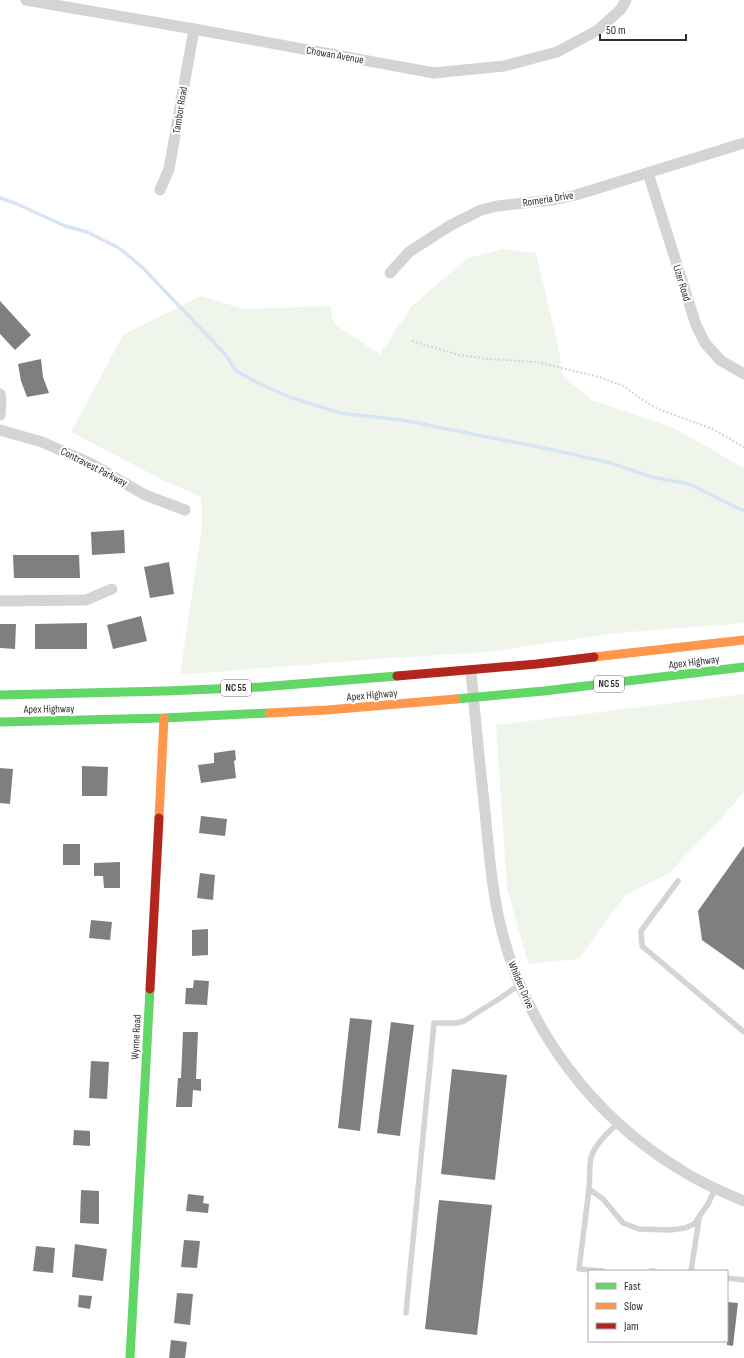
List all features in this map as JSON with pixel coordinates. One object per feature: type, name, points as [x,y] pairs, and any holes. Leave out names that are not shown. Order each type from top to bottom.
[{"type":"main road","name":"Apex Highway","points":[[0,695],[261,687],[471,671],[744,640]]},
{"type":"main road","name":"Apex Highway","points":[[0,722],[164,718],[327,710],[618,683],[744,668]]},
{"type":"main road","name":"Wynne Road","points":[[130,1358],[164,718]]},
{"type":"street","name":"Chowan Avenue","points":[[26,0],[434,73],[504,66],[557,52],[598,30],[621,9],[626,0]]},
{"type":"street","name":"Tambor Road","points":[[160,190],[169,169],[194,29]]},
{"type":"street","name":"Romeria Drive","points":[[390,273],[409,252],[451,225],[481,210],[497,206],[553,200],[583,193],[744,143]]},
{"type":"street","name":"Lizer Road","points":[[648,173],[696,325],[705,343],[720,360],[744,374]]},
{"type":"street","points":[[0,394],[0,415]]},
{"type":"street","name":"Contravest Parkway","points":[[0,430],[49,445],[90,463],[145,495],[185,510]]},
{"type":"street","points":[[0,601],[86,600],[112,589]]},
{"type":"street","name":"Whilden Drive","points":[[471,671],[492,878],[502,932],[520,984],[534,1014],[565,1064],[586,1091],[618,1123],[634,1137],[680,1170],[715,1189],[744,1202]]},
{"type":"lane","points":[[678,881],[641,931],[642,946],[744,1032]]},
{"type":"lane","points":[[406,1314],[434,1023],[464,1022],[520,984]]},
{"type":"lane","points":[[591,1270],[579,1269],[589,1189],[591,1158],[594,1150],[602,1139],[618,1123]]},
{"type":"lane","points":[[589,1189],[603,1199],[623,1223],[639,1229],[670,1230],[685,1228],[694,1224],[699,1219],[715,1189]]},
{"type":"lane","points":[[691,1270],[699,1219]]},
{"type":"lane","points":[[728,1278],[744,1280]]},
{"type":"path","points":[[412,341],[459,355],[488,359],[537,362],[599,378],[624,386],[641,399],[658,409],[713,429],[744,447]]},
{"type":"shaded area","points":[[503,249],[536,253],[558,346],[563,376],[592,400],[674,428],[744,468],[744,623],[618,633],[488,652],[389,658],[180,675],[202,527],[201,497],[161,479],[71,432],[123,335],[201,296],[244,309],[331,306],[332,317],[337,326],[380,354],[412,306],[468,258]]},
{"type":"shaded area","points":[[744,694],[744,792],[720,820],[669,873],[625,895],[579,959],[528,964],[507,888],[496,725]]},
{"type":"building","points":[[0,301],[31,335],[15,350],[0,334]]},
{"type":"building","points":[[41,359],[43,377],[49,393],[27,397],[21,381],[18,364]]},
{"type":"building","points":[[124,530],[125,553],[92,555],[91,532]]},
{"type":"building","points":[[13,555],[79,555],[80,578],[14,578]]},
{"type":"building","points":[[169,562],[174,594],[150,598],[144,567]]},
{"type":"building","points":[[141,616],[147,641],[113,649],[107,625]]},
{"type":"building","points":[[87,623],[87,649],[35,649],[35,624]]},
{"type":"building","points":[[0,624],[16,624],[15,649],[0,648]]},
{"type":"building","points":[[235,750],[236,760],[234,761],[236,778],[201,783],[198,765],[214,763],[214,753]]},
{"type":"building","points":[[82,766],[108,767],[107,796],[82,796]]},
{"type":"building","points":[[0,768],[13,769],[10,804],[0,803]]},
{"type":"building","points":[[201,816],[227,819],[225,836],[199,833]]},
{"type":"building","points":[[63,844],[80,844],[80,865],[63,865]]},
{"type":"building","points":[[744,846],[744,970],[702,940],[698,911]]},
{"type":"building","points":[[120,862],[120,888],[104,888],[103,876],[94,876],[94,863]]},
{"type":"building","points":[[200,873],[215,875],[213,900],[197,898]]},
{"type":"building","points":[[91,920],[112,922],[110,940],[89,938]]},
{"type":"building","points":[[208,929],[208,955],[192,956],[192,930]]},
{"type":"building","points":[[194,980],[209,981],[207,1005],[185,1004],[186,988],[193,988]]},
{"type":"building","points":[[350,1018],[372,1020],[360,1131],[338,1128]]},
{"type":"building","points":[[391,1022],[414,1025],[400,1136],[377,1133]]},
{"type":"building","points":[[183,1032],[198,1032],[196,1079],[201,1079],[201,1091],[193,1090],[192,1107],[176,1107],[178,1078],[181,1078]]},
{"type":"building","points":[[91,1061],[109,1062],[107,1099],[89,1098]]},
{"type":"building","points":[[452,1069],[507,1075],[495,1180],[441,1174]]},
{"type":"building","points":[[74,1130],[90,1131],[90,1146],[73,1145]]},
{"type":"building","points":[[81,1190],[99,1191],[99,1224],[80,1223]]},
{"type":"building","points":[[188,1194],[204,1196],[203,1203],[209,1204],[208,1213],[186,1211]]},
{"type":"building","points":[[439,1200],[492,1205],[477,1335],[425,1329]]},
{"type":"building","points":[[184,1240],[200,1241],[197,1268],[181,1267]]},
{"type":"building","points":[[75,1244],[107,1249],[103,1281],[72,1277]]},
{"type":"building","points":[[36,1246],[55,1248],[53,1273],[33,1271]]},
{"type":"building","points":[[177,1293],[193,1294],[190,1325],[174,1323]]},
{"type":"building","points":[[79,1295],[92,1296],[90,1309],[78,1307]]},
{"type":"building","points":[[728,1302],[738,1303],[733,1346],[727,1345]]},
{"type":"building","points":[[171,1340],[187,1342],[185,1358],[169,1358]]},
{"type":"waterway","points":[[0,198],[17,204],[65,226],[87,232],[119,248],[142,267],[226,355],[235,370],[256,382],[289,397],[340,413],[402,420],[611,463],[652,477],[689,484],[744,511]]},
{"type":"traffic: fast","points":[[456,699],[544,691],[744,667]]},
{"type":"traffic: fast","points":[[0,695],[261,687],[397,676]]},
{"type":"traffic: fast","points":[[0,722],[164,718],[269,713]]},
{"type":"traffic: fast","points":[[130,1358],[150,989]]},
{"type":"traffic: slow","points":[[594,657],[744,640]]},
{"type":"traffic: slow","points":[[269,713],[327,710],[456,699]]},
{"type":"traffic: slow","points":[[159,818],[164,718]]},
{"type":"traffic: jam","points":[[397,676],[537,664],[594,657]]},
{"type":"traffic: jam","points":[[150,989],[159,818]]}]
